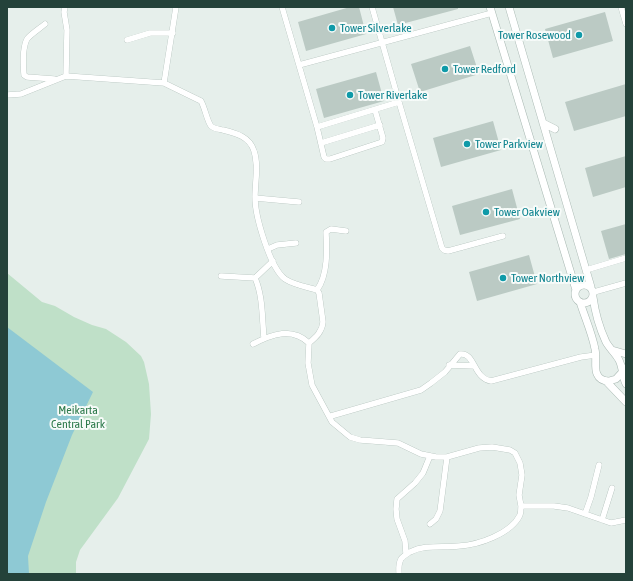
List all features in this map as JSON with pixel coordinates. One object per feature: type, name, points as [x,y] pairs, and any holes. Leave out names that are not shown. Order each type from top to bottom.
[{"type":"street","points":[[66,7],[64,12],[67,30],[66,76]]},
{"type":"street","points":[[164,83],[176,7]]},
{"type":"street","points":[[282,7],[317,127],[324,157],[326,159],[330,159],[382,142],[383,138],[375,110]]},
{"type":"street","points":[[372,7],[442,248],[448,251],[503,236]]},
{"type":"street","points":[[508,7],[593,292],[604,336],[624,370],[626,384]]},
{"type":"street","points":[[621,7],[626,24]]},
{"type":"street","points":[[299,65],[383,43],[491,10],[576,290],[576,299],[580,302],[593,340],[596,355],[597,375],[606,381],[626,402]]},
{"type":"street","points":[[45,24],[28,38],[25,46],[23,63],[24,75],[27,77],[56,79]]},
{"type":"street","points":[[127,40],[150,34],[173,33]]},
{"type":"street","points":[[7,95],[21,94],[66,76],[164,83],[200,101],[204,106],[210,125],[238,134],[250,144],[254,151],[256,160],[255,207],[263,238],[278,270],[286,280],[317,290]]},
{"type":"street","points":[[317,127],[399,102]]},
{"type":"street","points":[[543,123],[555,129]]},
{"type":"street","points":[[321,143],[380,126]]},
{"type":"street","points":[[255,198],[299,202]]},
{"type":"street","points":[[317,290],[321,284],[326,262],[326,232],[331,229],[346,232]]},
{"type":"street","points":[[268,249],[277,245],[296,243]]},
{"type":"street","points":[[586,270],[626,258]]},
{"type":"street","points":[[221,276],[255,278],[273,261]]},
{"type":"street","points":[[255,278],[259,286],[264,338]]},
{"type":"street","points":[[593,292],[626,283]]},
{"type":"street","points":[[576,290],[578,286],[582,284],[587,285],[593,292]]},
{"type":"street","points":[[309,343],[317,337],[322,327],[320,298],[317,290]]},
{"type":"street","points":[[580,302],[588,303],[593,292]]},
{"type":"street","points":[[253,344],[264,338],[292,334],[303,338],[309,343]]},
{"type":"street","points":[[309,343],[308,364],[312,386],[320,397],[329,416],[336,425],[350,437],[355,439],[398,443],[421,454],[436,458],[447,457],[472,448],[492,447],[510,450],[515,453],[520,463],[522,470],[519,495],[522,506],[520,515],[510,527],[487,540],[473,544],[458,546],[425,546],[417,548],[401,557],[399,574]]},
{"type":"street","points":[[611,349],[626,354]]},
{"type":"street","points":[[331,416],[421,390],[445,372],[460,354],[464,353],[468,355],[478,374],[486,380],[491,381],[581,357],[596,355]]},
{"type":"street","points":[[449,366],[474,366]]},
{"type":"street","points":[[606,381],[613,380],[624,370]]},
{"type":"street","points":[[406,554],[404,541],[397,519],[397,499],[415,483],[423,473],[430,456]]},
{"type":"street","points":[[430,524],[436,520],[440,511],[447,457]]},
{"type":"street","points":[[585,514],[591,498],[599,465]]},
{"type":"street","points":[[602,520],[612,488]]},
{"type":"street","points":[[522,506],[554,506],[568,508],[610,523],[626,520]]},
{"type":"green space","name":"Meikarta Central Park","points":[[7,273],[42,302],[55,306],[92,325],[106,329],[126,342],[141,356],[144,362],[149,384],[151,414],[149,439],[118,498],[80,550],[76,562],[76,574],[7,574]]},
{"type":"water","points":[[7,327],[93,392],[72,435],[46,502],[28,556],[29,574],[7,574]]},
{"type":"building","name":"Tower Silverlake","points":[[350,7],[359,7],[366,34],[306,51],[298,22]]},
{"type":"building","points":[[393,7],[458,7],[458,9],[398,25]]},
{"type":"building","name":"Tower Rosewood","points":[[605,12],[613,41],[553,58],[545,29]]},
{"type":"building","name":"Tower Redford","points":[[470,46],[479,74],[420,92],[411,64]]},
{"type":"building","name":"Tower Riverlake","points":[[376,72],[384,101],[324,118],[316,89]]},
{"type":"building","points":[[626,84],[626,116],[574,131],[565,102]]},
{"type":"building","name":"Tower Parkview","points":[[493,121],[501,150],[441,167],[433,138]]},
{"type":"building","points":[[626,156],[626,187],[593,197],[585,168]]},
{"type":"building","name":"Tower Oakview","points":[[512,189],[520,219],[460,235],[452,206]]},
{"type":"building","points":[[626,224],[626,254],[609,259],[601,231]]},
{"type":"building","name":"Tower Northview","points":[[529,255],[537,284],[477,301],[469,272]]},
{"type":"place","name":"Tower Silverlake","points":[[332,28]]},
{"type":"place","name":"Tower Rosewood","points":[[579,35]]},
{"type":"place","name":"Tower Redford","points":[[445,69]]},
{"type":"place","name":"Tower Riverlake","points":[[350,95]]},
{"type":"place","name":"Tower Parkview","points":[[467,144]]},
{"type":"place","name":"Tower Oakview","points":[[486,212]]},
{"type":"place","name":"Tower Northview","points":[[503,278]]}]
